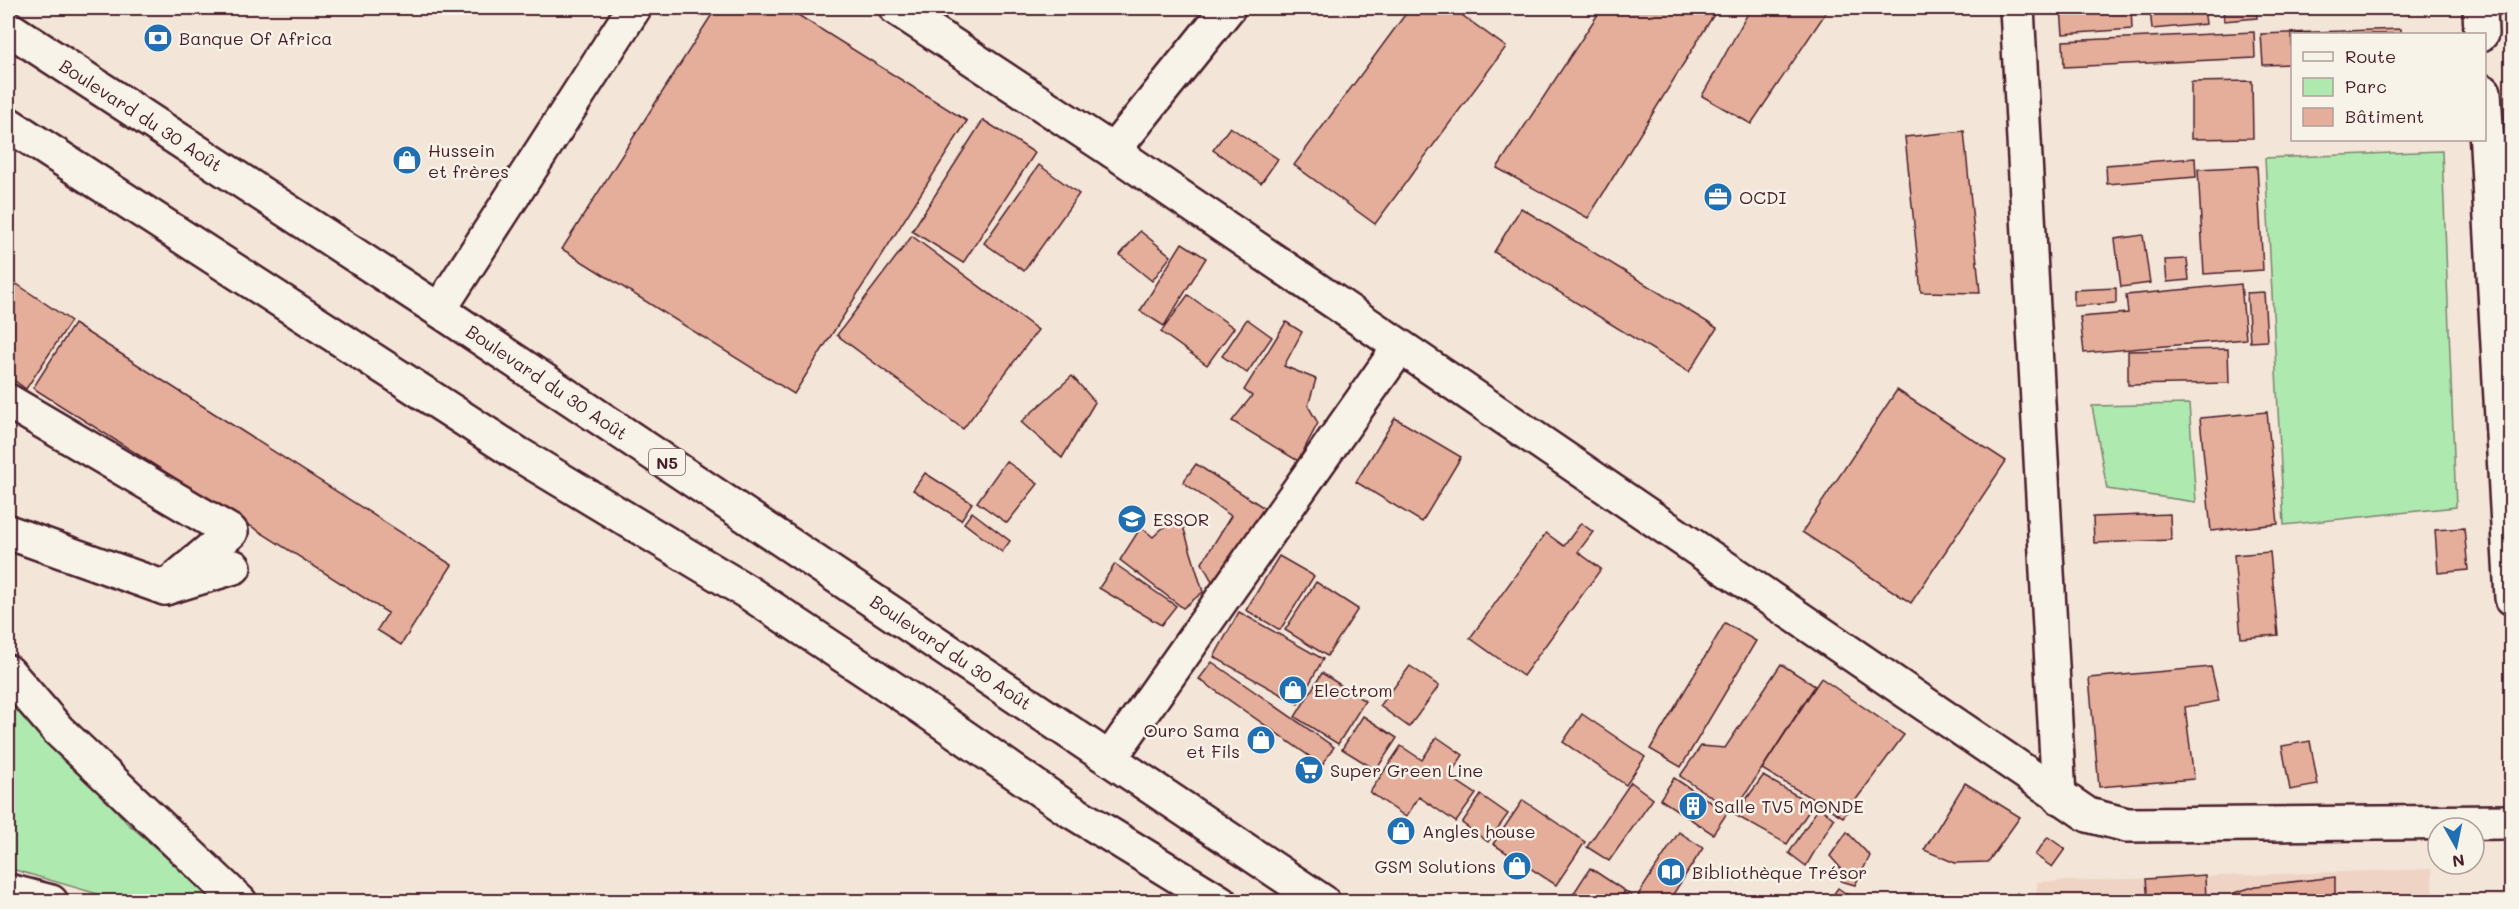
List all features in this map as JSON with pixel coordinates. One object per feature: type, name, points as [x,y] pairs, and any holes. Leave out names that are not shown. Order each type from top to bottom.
[{"type":"main road","points":[[439,310],[634,8]]},
{"type":"main road","points":[[896,8],[1113,152],[2088,815],[2127,825],[2511,822]]},
{"type":"main road","points":[[1113,152],[1228,8]]},
{"type":"main road","points":[[2017,8],[2059,797]]},
{"type":"main road","points":[[2480,8],[2481,33]]},
{"type":"main road","name":"Boulevard du 30 Août","points":[[8,28],[439,310],[1323,902]]},
{"type":"main road","points":[[8,124],[518,454],[749,593],[921,707],[1068,809],[1220,902]]},
{"type":"main road","points":[[2486,129],[2511,598]]},
{"type":"main road","points":[[1110,758],[1399,348]]},
{"type":"main road","points":[[8,401],[231,532],[165,588]]},
{"type":"main road","points":[[8,532],[165,588],[234,567]]},
{"type":"main road","points":[[8,672],[58,730],[240,902]]},
{"type":"main road","points":[[8,891],[51,902]]},
{"type":"shaded area","points":[[2426,869],[2426,876],[2432,876],[2433,902],[2036,902],[2037,882]]},
{"type":"green space","points":[[2442,151],[2456,507],[2284,525],[2265,158]]},
{"type":"green space","points":[[2189,404],[2196,502],[2107,489],[2092,406]]},
{"type":"green space","points":[[8,686],[126,822],[216,901],[122,901],[8,868]]},
{"type":"building","points":[[716,8],[787,8],[967,121],[794,394],[562,249]]},
{"type":"building","points":[[1410,8],[1452,8],[1506,47],[1375,224],[1294,165]]},
{"type":"building","points":[[1602,8],[1718,8],[1588,218],[1497,168]]},
{"type":"building","points":[[1751,8],[1829,8],[1751,124],[1702,96]]},
{"type":"building","points":[[2131,8],[2132,29],[2063,34],[2061,9]]},
{"type":"building","points":[[2150,8],[2204,8],[2206,24],[2152,29]]},
{"type":"building","points":[[2223,8],[2256,8],[2257,18],[2224,21]]},
{"type":"building","points":[[2401,29],[2401,33],[2291,33],[2291,64],[2263,65],[2261,34]]},
{"type":"building","points":[[2254,32],[2255,58],[2064,67],[2063,41]]},
{"type":"building","points":[[2252,81],[2253,138],[2191,139],[2191,82]]},
{"type":"building","points":[[983,120],[1035,153],[963,263],[912,231]]},
{"type":"building","points":[[1230,127],[1278,159],[1261,183],[1213,150]]},
{"type":"building","points":[[1964,131],[1980,293],[1921,292],[1905,137]]},
{"type":"building","points":[[2195,158],[2196,177],[2107,184],[2106,165]]},
{"type":"building","points":[[1039,165],[1079,194],[1024,271],[984,243]]},
{"type":"building","points":[[2257,166],[2263,270],[2204,274],[2198,169]]},
{"type":"building","points":[[1521,208],[1717,328],[1689,372],[1494,252]]},
{"type":"building","points":[[1140,231],[1171,256],[1152,281],[1120,255]]},
{"type":"building","points":[[2143,235],[2150,283],[2121,287],[2115,239]]},
{"type":"building","points":[[912,236],[1038,330],[963,429],[837,335]]},
{"type":"building","points":[[1182,243],[1206,258],[1164,326],[1140,311]]},
{"type":"building","points":[[2187,259],[2189,280],[2167,282],[2165,260]]},
{"type":"building","points":[[8,278],[71,321],[26,389],[8,376]]},
{"type":"building","points":[[2241,284],[2246,339],[2084,353],[2080,317],[2128,313],[2126,295]]},
{"type":"building","points":[[2116,288],[2116,303],[2074,306],[2074,290]]},
{"type":"building","points":[[2264,292],[2267,341],[2250,342],[2247,293]]},
{"type":"building","points":[[1188,295],[1234,328],[1207,365],[1161,332]]},
{"type":"building","points":[[1247,319],[1272,337],[1247,373],[1222,356]]},
{"type":"building","points":[[1286,322],[1302,332],[1284,366],[1316,379],[1308,406],[1318,423],[1298,461],[1232,421],[1252,396],[1244,390]]},
{"type":"building","points":[[74,324],[452,565],[401,645],[377,630],[388,613],[33,388]]},
{"type":"building","points":[[2228,349],[2229,383],[2128,385],[2128,351]]},
{"type":"building","points":[[1072,376],[1095,402],[1062,458],[1021,422]]},
{"type":"building","points":[[1897,390],[2006,461],[1911,603],[1802,532]]},
{"type":"building","points":[[2267,412],[2278,524],[2211,531],[2200,418]]},
{"type":"building","points":[[1395,418],[1461,457],[1422,522],[1356,482]]},
{"type":"building","points":[[1006,461],[1038,484],[1007,523],[977,502]]},
{"type":"building","points":[[1196,464],[1266,509],[1213,583],[1202,563],[1231,516],[1183,482]]},
{"type":"building","points":[[925,473],[972,503],[961,520],[913,490]]},
{"type":"building","points":[[972,512],[1010,541],[1002,552],[964,523]]},
{"type":"building","points":[[1179,513],[1203,592],[1183,608],[1120,560],[1141,527],[1153,537]]},
{"type":"building","points":[[2170,514],[2171,540],[2094,543],[2093,517]]},
{"type":"building","points":[[1581,523],[1593,532],[1578,552],[1601,569],[1523,676],[1470,638],[1546,533],[1564,546]]},
{"type":"building","points":[[2464,528],[2468,570],[2438,573],[2435,530]]},
{"type":"building","points":[[2270,552],[2278,635],[2241,638],[2234,555]]},
{"type":"building","points":[[1279,556],[1314,576],[1280,630],[1246,610]]},
{"type":"building","points":[[1115,564],[1176,606],[1161,625],[1099,588]]},
{"type":"building","points":[[1316,582],[1358,609],[1327,656],[1285,630]]},
{"type":"building","points":[[1239,612],[1323,659],[1298,704],[1214,657]]},
{"type":"building","points":[[1725,623],[1756,641],[1681,767],[1650,749]]},
{"type":"building","points":[[1212,662],[1334,747],[1322,765],[1199,679]]},
{"type":"building","points":[[1781,664],[1815,686],[1734,812],[1680,776],[1701,746],[1725,748]]},
{"type":"building","points":[[1410,666],[1439,686],[1409,727],[1380,706]]},
{"type":"building","points":[[2211,667],[2219,701],[2185,707],[2194,779],[2099,787],[2089,678]]},
{"type":"building","points":[[1322,673],[1365,701],[1338,744],[1295,717]]},
{"type":"building","points":[[1821,678],[1904,735],[1843,817],[1762,769]]},
{"type":"building","points":[[1582,714],[1645,757],[1626,785],[1563,742]]},
{"type":"building","points":[[1363,716],[1397,738],[1376,770],[1342,749]]},
{"type":"building","points":[[1437,737],[1463,755],[1449,776],[1476,794],[1456,822],[1419,797],[1406,817],[1370,792],[1401,746],[1422,760]]},
{"type":"building","points":[[2310,741],[2318,785],[2290,790],[2282,746]]},
{"type":"building","points":[[1763,776],[1813,805],[1787,844],[1735,815]]},
{"type":"building","name":"Salle TV5 MONDE","points":[[1674,778],[1727,813],[1713,834],[1660,799]]},
{"type":"building","points":[[1631,782],[1653,799],[1609,861],[1587,847]]},
{"type":"building","points":[[1965,783],[2020,817],[1988,862],[1955,863],[1924,850]]},
{"type":"building","points":[[1481,795],[1508,814],[1488,842],[1462,823]]},
{"type":"building","points":[[1523,800],[1585,842],[1556,885],[1493,844]]},
{"type":"building","points":[[1819,807],[1834,819],[1806,866],[1789,853]]},
{"type":"building","name":"Bibliothèque Trésor","points":[[1679,832],[1703,848],[1668,902],[1647,902],[1638,895]]},
{"type":"building","points":[[1847,832],[1870,856],[1855,885],[1841,881],[1844,872],[1830,856]]},
{"type":"building","points":[[2048,837],[2065,849],[2052,867],[2035,855]]},
{"type":"building","points":[[1590,868],[1625,891],[1618,902],[1574,902],[1570,899]]},
{"type":"building","points":[[2205,875],[2206,902],[2148,902],[2146,879]]},
{"type":"building","points":[[2335,877],[2335,899],[2353,897],[2353,902],[2228,902],[2234,893],[2256,886]]},
{"type":"building","points":[[1838,888],[1858,902],[1828,902]]},
{"type":"building","points":[[1625,891],[1640,902],[1618,902]]},
{"type":"building","points":[[2017,893],[2029,902],[2011,902]]},
{"type":"place","name":"Banque Of Africa","points":[[158,38]]},
{"type":"place","name":"Hussein et frères","points":[[407,160]]},
{"type":"place","name":"OCDI","points":[[1718,197]]},
{"type":"place","name":"ESSOR","points":[[1132,519]]},
{"type":"place","name":"Electrom","points":[[1293,690]]},
{"type":"place","name":"Ouro Sama et Fils","points":[[1261,740]]},
{"type":"place","name":"Super Green Line","points":[[1309,770]]},
{"type":"place","name":"Salle TV5 MONDE","points":[[1693,806]]},
{"type":"place","name":"Angles house","points":[[1401,831]]},
{"type":"place","name":"GSM Solutions","points":[[1517,866]]},
{"type":"place","name":"Bibliothèque Trésor","points":[[1671,872]]}]
